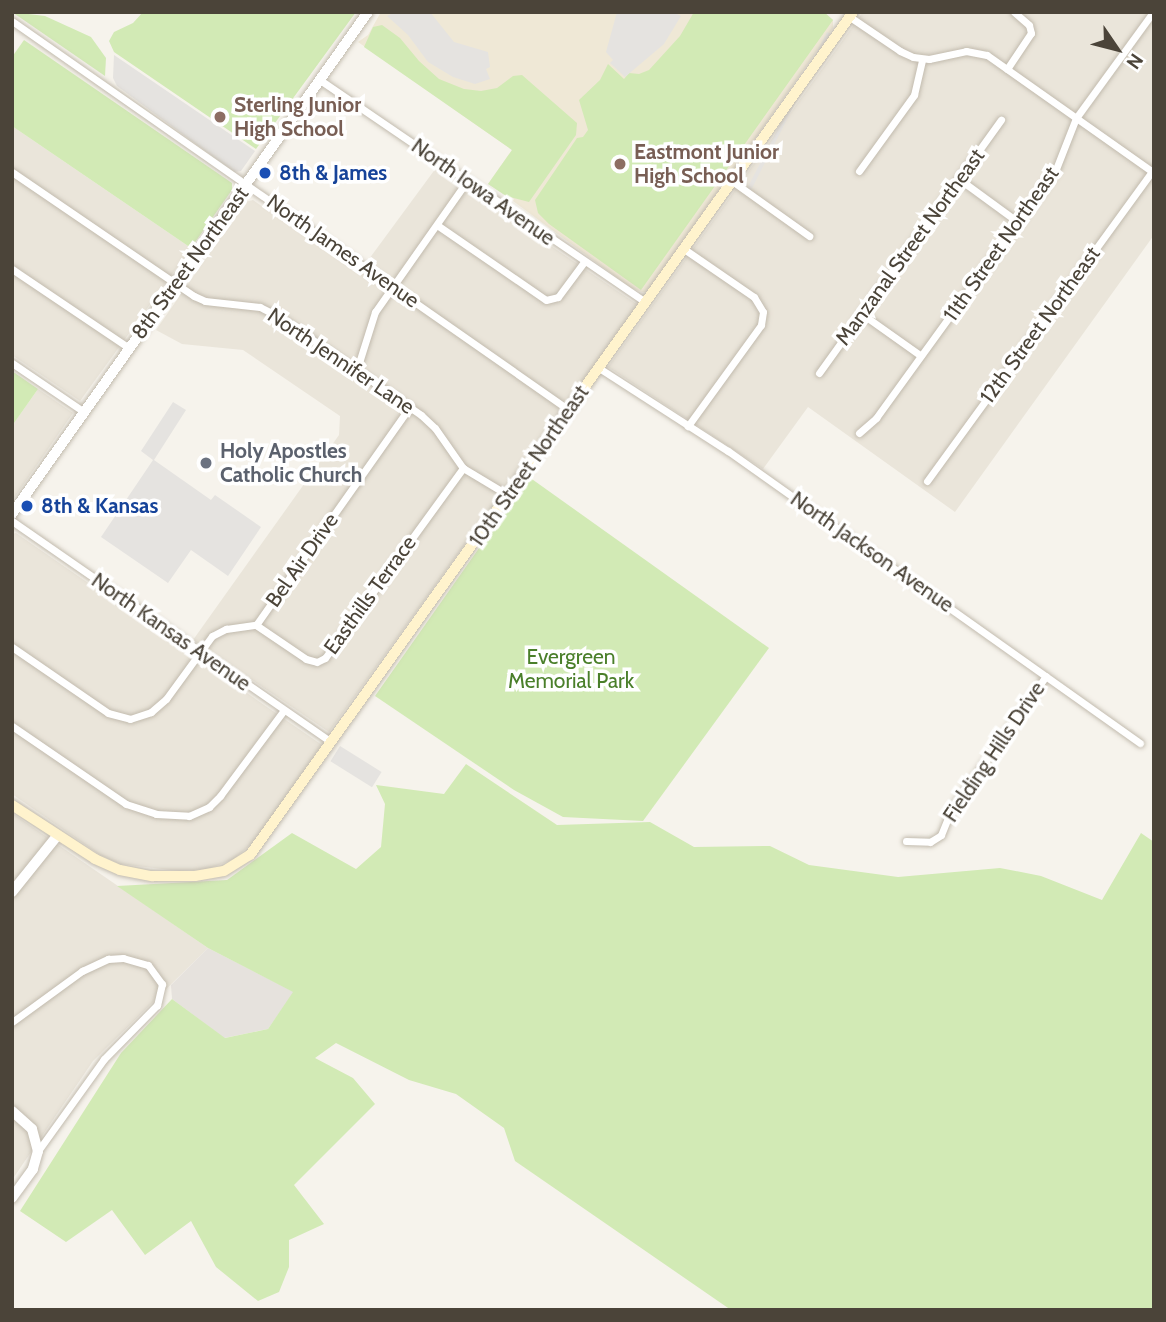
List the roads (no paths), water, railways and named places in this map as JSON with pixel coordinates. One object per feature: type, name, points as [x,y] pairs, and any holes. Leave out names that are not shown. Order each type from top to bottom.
[{"type":"main road","name":"10th Street Northeast","points":[[13,807],[57,836],[120,870],[176,877],[224,870],[250,855],[852,14]]},
{"type":"street","name":"8th Street Northeast","points":[[12,514],[368,12]]},
{"type":"street","points":[[838,12],[852,14],[900,51],[922,59],[973,51],[987,55],[1153,171]]},
{"type":"street","points":[[1007,69],[1031,33],[1029,25],[1014,12]]},
{"type":"street","name":"11th Street Northeast","points":[[859,433],[876,418],[1056,169],[1076,118],[1153,12]]},
{"type":"street","name":"North James Avenue","points":[[12,21],[569,410]]},
{"type":"street","points":[[859,171],[914,95],[922,59]]},
{"type":"street","name":"North Iowa Avenue","points":[[320,80],[646,302]]},
{"type":"street","name":"Manzanal Street Northeast","points":[[819,373],[1001,120]]},
{"type":"street","name":"12th Street Northeast","points":[[927,481],[1153,171]]},
{"type":"street","name":"North Jennifer Lane","points":[[12,172],[202,300],[249,304],[270,311],[410,407],[431,424],[463,468],[508,495]]},
{"type":"street","points":[[959,179],[1018,222]]},
{"type":"street","points":[[357,369],[371,321],[392,286],[467,181]]},
{"type":"street","points":[[732,181],[809,236]]},
{"type":"street","points":[[437,225],[546,300],[558,297],[584,262]]},
{"type":"street","points":[[684,249],[754,297],[763,312],[761,324],[688,426]]},
{"type":"street","points":[[12,269],[129,348]]},
{"type":"street","points":[[862,314],[921,356]]},
{"type":"street","points":[[12,363],[83,412]]},
{"type":"street","name":"North Jackson Avenue","points":[[599,368],[688,426],[1140,743]]},
{"type":"street","name":"Bel Air Drive","points":[[12,647],[114,716],[130,719],[158,708],[200,652],[220,631],[256,625],[410,407]]},
{"type":"street","name":"Easthills Terrace","points":[[256,625],[306,659],[317,662],[325,659],[463,468]]},
{"type":"street","name":"North Kansas Avenue","points":[[12,521],[331,742]]},
{"type":"street","name":"Fielding Hills Drive","points":[[906,841],[930,842],[941,835],[951,810],[1046,676]]},
{"type":"street","points":[[12,726],[126,804],[156,814],[189,816],[209,807],[220,796],[284,710]]},
{"type":"street","points":[[12,892],[57,836]]},
{"type":"street","points":[[12,1022],[82,971],[108,959],[123,957],[148,965],[162,984],[157,1005],[104,1059],[38,1151],[33,1169],[12,1198]]},
{"type":"street","points":[[12,1111],[32,1129],[38,1151]]},
{"type":"place","name":"Sterling Junior High School","points":[[220,117]]},
{"type":"place","name":"Eastmont Junior High School","points":[[620,164]]},
{"type":"place","name":"8th & James","points":[[265,173]]},
{"type":"place","name":"Holy Apostles Catholic Church","points":[[206,463]]},
{"type":"place","name":"8th & Kansas","points":[[27,506]]},
{"type":"park label","name":"Evergreen Memorial Park","points":[[571,669]]}]
